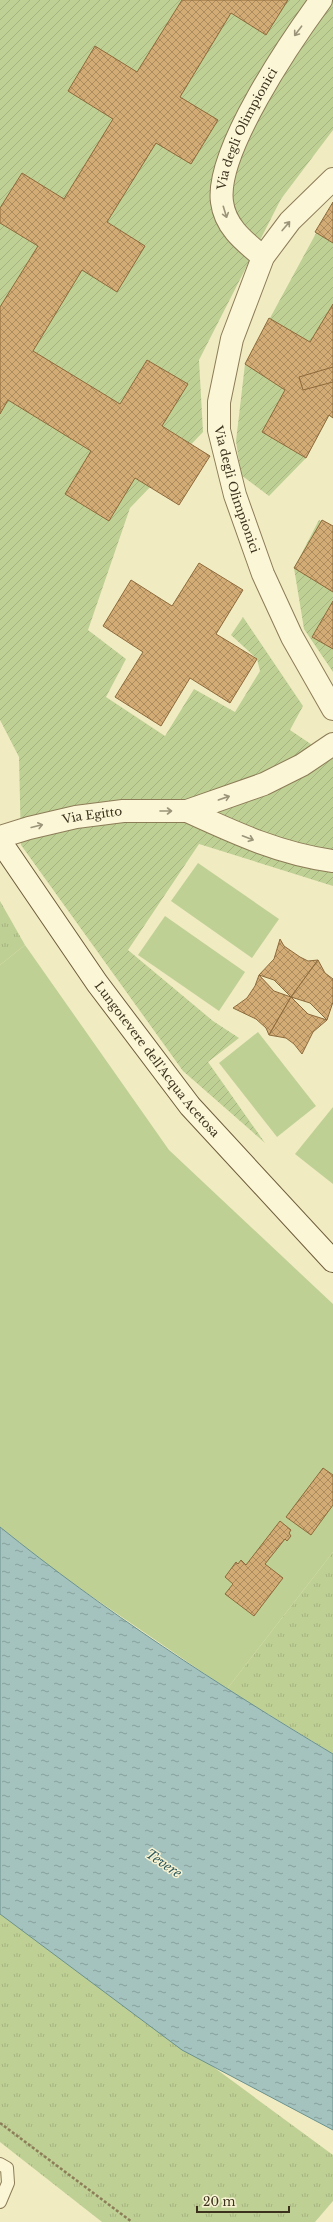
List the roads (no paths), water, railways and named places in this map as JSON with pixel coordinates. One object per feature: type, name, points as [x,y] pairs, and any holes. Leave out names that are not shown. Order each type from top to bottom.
[{"type":"street","name":"Via degli Olimpionici","points":[[263,257],[242,239],[227,219],[222,202],[223,179],[237,139],[271,75],[288,45],[322,0]]},
{"type":"street","name":"Via degli Olimpionici","points":[[333,179],[290,220],[263,257],[232,339],[219,402],[219,430],[235,494],[262,574],[288,630],[333,709]]},
{"type":"street","name":"Via Egitto","points":[[0,837],[29,828],[76,817],[123,811],[187,811],[264,784],[302,765],[333,744]]},
{"type":"street","name":"Via Egitto","points":[[187,811],[276,849],[333,861]]},
{"type":"street","name":"Lungotevere dell'Acqua Acetosa","points":[[0,841],[97,983],[190,1106],[333,1261]]},
{"type":"lane","points":[[0,2164],[7,2168],[8,2183],[0,2202]]},
{"type":"water","name":"Tevere","points":[[0,1527],[39,1558],[162,1646],[333,1754],[333,2130],[182,2050],[0,1914]]}]
